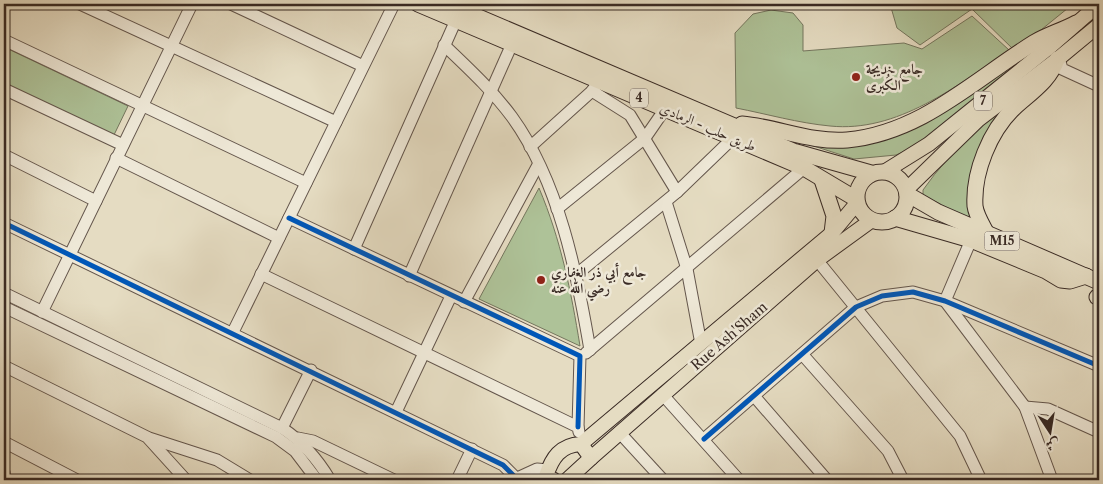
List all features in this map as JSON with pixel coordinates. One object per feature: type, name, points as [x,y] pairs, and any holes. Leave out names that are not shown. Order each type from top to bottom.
[{"type":"highway","name":"طريق حلب - الرمادي","points":[[418,4],[512,44],[596,86],[666,109],[804,168],[856,201]]},
{"type":"highway","name":"طريق حلب - الرمادي","points":[[448,4],[794,151],[878,172]]},
{"type":"highway","points":[[728,123],[764,126],[818,138],[847,140],[883,133],[915,120],[946,104],[1036,42],[1076,23]]},
{"type":"highway","points":[[987,234],[975,208],[980,165],[992,139],[1012,110],[1043,82],[1058,59]]},
{"type":"highway","points":[[856,201],[860,184],[878,172]]},
{"type":"highway","name":"4","points":[[878,172],[898,177],[907,192]]},
{"type":"highway","points":[[822,180],[834,216],[832,233]]},
{"type":"highway","points":[[872,220],[880,222],[895,218],[902,212],[907,192]]},
{"type":"highway","name":"M15","points":[[907,192],[938,212],[1096,288]]},
{"type":"highway","name":"4","points":[[856,201],[860,210],[872,220]]},
{"type":"highway","name":"M15","points":[[895,218],[971,240],[1046,271],[1061,280],[1096,288]]},
{"type":"main road","name":"7","points":[[878,172],[929,144],[1099,4]]},
{"type":"main road","name":"7","points":[[907,192],[978,120],[1099,25]]},
{"type":"main road","name":"Rue Ash'Sham","points":[[548,477],[556,455],[566,447],[581,444],[701,344],[832,233],[856,201]]},
{"type":"main road","name":"Rue Ash'Sham","points":[[570,479],[619,432],[817,260],[872,220]]},
{"type":"main road","points":[[581,444],[591,458]]},
{"type":"street","points":[[80,4],[336,122]]},
{"type":"street","points":[[42,312],[170,45],[192,4]]},
{"type":"street","points":[[231,4],[363,66]]},
{"type":"street","points":[[233,332],[394,4]]},
{"type":"street","points":[[354,249],[456,20]]},
{"type":"street","points":[[4,40],[306,183]]},
{"type":"street","points":[[409,276],[512,44]]},
{"type":"street","points":[[444,45],[492,92],[513,119],[530,148],[557,209],[577,274],[585,353],[578,427],[581,444]]},
{"type":"street","points":[[1058,59],[1062,69],[1099,86]]},
{"type":"street","points":[[530,148],[596,86],[630,115],[677,192]]},
{"type":"street","points":[[4,89],[123,145]]},
{"type":"street","points":[[557,209],[645,138],[666,109]]},
{"type":"street","points":[[577,274],[666,202],[733,138]]},
{"type":"street","points":[[4,155],[96,201]]},
{"type":"street","points":[[116,158],[279,238]]},
{"type":"street","points":[[464,302],[538,165]]},
{"type":"street","points":[[585,353],[687,269],[804,168]]},
{"type":"street","points":[[666,202],[687,269],[701,344]]},
{"type":"street","points":[[289,218],[464,302],[585,353]]},
{"type":"street","points":[[4,223],[233,332],[503,465],[514,479],[537,469],[548,477]]},
{"type":"street","points":[[945,300],[971,240]]},
{"type":"street","points":[[817,260],[960,436],[981,480]]},
{"type":"street","points":[[261,274],[578,427]]},
{"type":"street","points":[[704,439],[856,307],[882,296],[913,292],[945,300],[1099,366]]},
{"type":"street","points":[[4,293],[282,428],[298,438],[320,463],[330,480]]},
{"type":"street","points":[[396,412],[452,296]]},
{"type":"street","points":[[945,300],[1026,407],[1052,480]]},
{"type":"street","points":[[4,308],[276,436],[295,451],[317,480]]},
{"type":"street","points":[[802,354],[888,451],[903,480]]},
{"type":"street","points":[[4,366],[147,437],[217,460],[250,480]]},
{"type":"street","points":[[282,428],[311,370]]},
{"type":"street","points":[[662,394],[739,480]]},
{"type":"street","points":[[754,396],[827,480]]},
{"type":"street","points":[[1026,407],[1048,409],[1099,433]]},
{"type":"street","points":[[619,432],[663,480]]},
{"type":"street","points":[[147,437],[186,480]]},
{"type":"street","points":[[298,438],[313,442],[394,480]]},
{"type":"street","points":[[4,442],[78,480]]},
{"type":"street","points":[[457,480],[472,450]]},
{"type":"street","points":[[4,472],[5,480]]},
{"type":"green space","points":[[890,4],[1073,4],[1015,51],[972,9],[920,45],[897,28]]},
{"type":"green space","points":[[771,10],[793,13],[803,25],[803,51],[904,43],[922,49],[972,16],[1009,50],[947,92],[902,115],[879,122],[855,126],[830,126],[806,123],[736,108],[735,33],[753,14]]},
{"type":"green space","points":[[4,47],[128,106],[113,137],[4,84]]},
{"type":"green space","points":[[1041,47],[949,122],[908,150],[896,155],[854,159],[767,131],[870,141]]},
{"type":"green space","points":[[1032,85],[984,137],[978,224],[923,195],[923,190],[934,175],[960,146]]},
{"type":"green space","points":[[539,188],[547,207],[564,266],[580,346],[479,299]]},
{"type":"cycle path","points":[[289,218],[580,356],[578,427]]},
{"type":"cycle path","points":[[4,223],[503,465],[516,478]]},
{"type":"cycle path","points":[[704,439],[856,307],[882,296],[913,292],[945,301],[1099,366]]},
{"type":"place","name":"جامع خديجة الكُبرى","points":[[856,77]]},
{"type":"place","name":"جامع أبي ذر الغفاري رضي الله عنه","points":[[541,280]]}]
